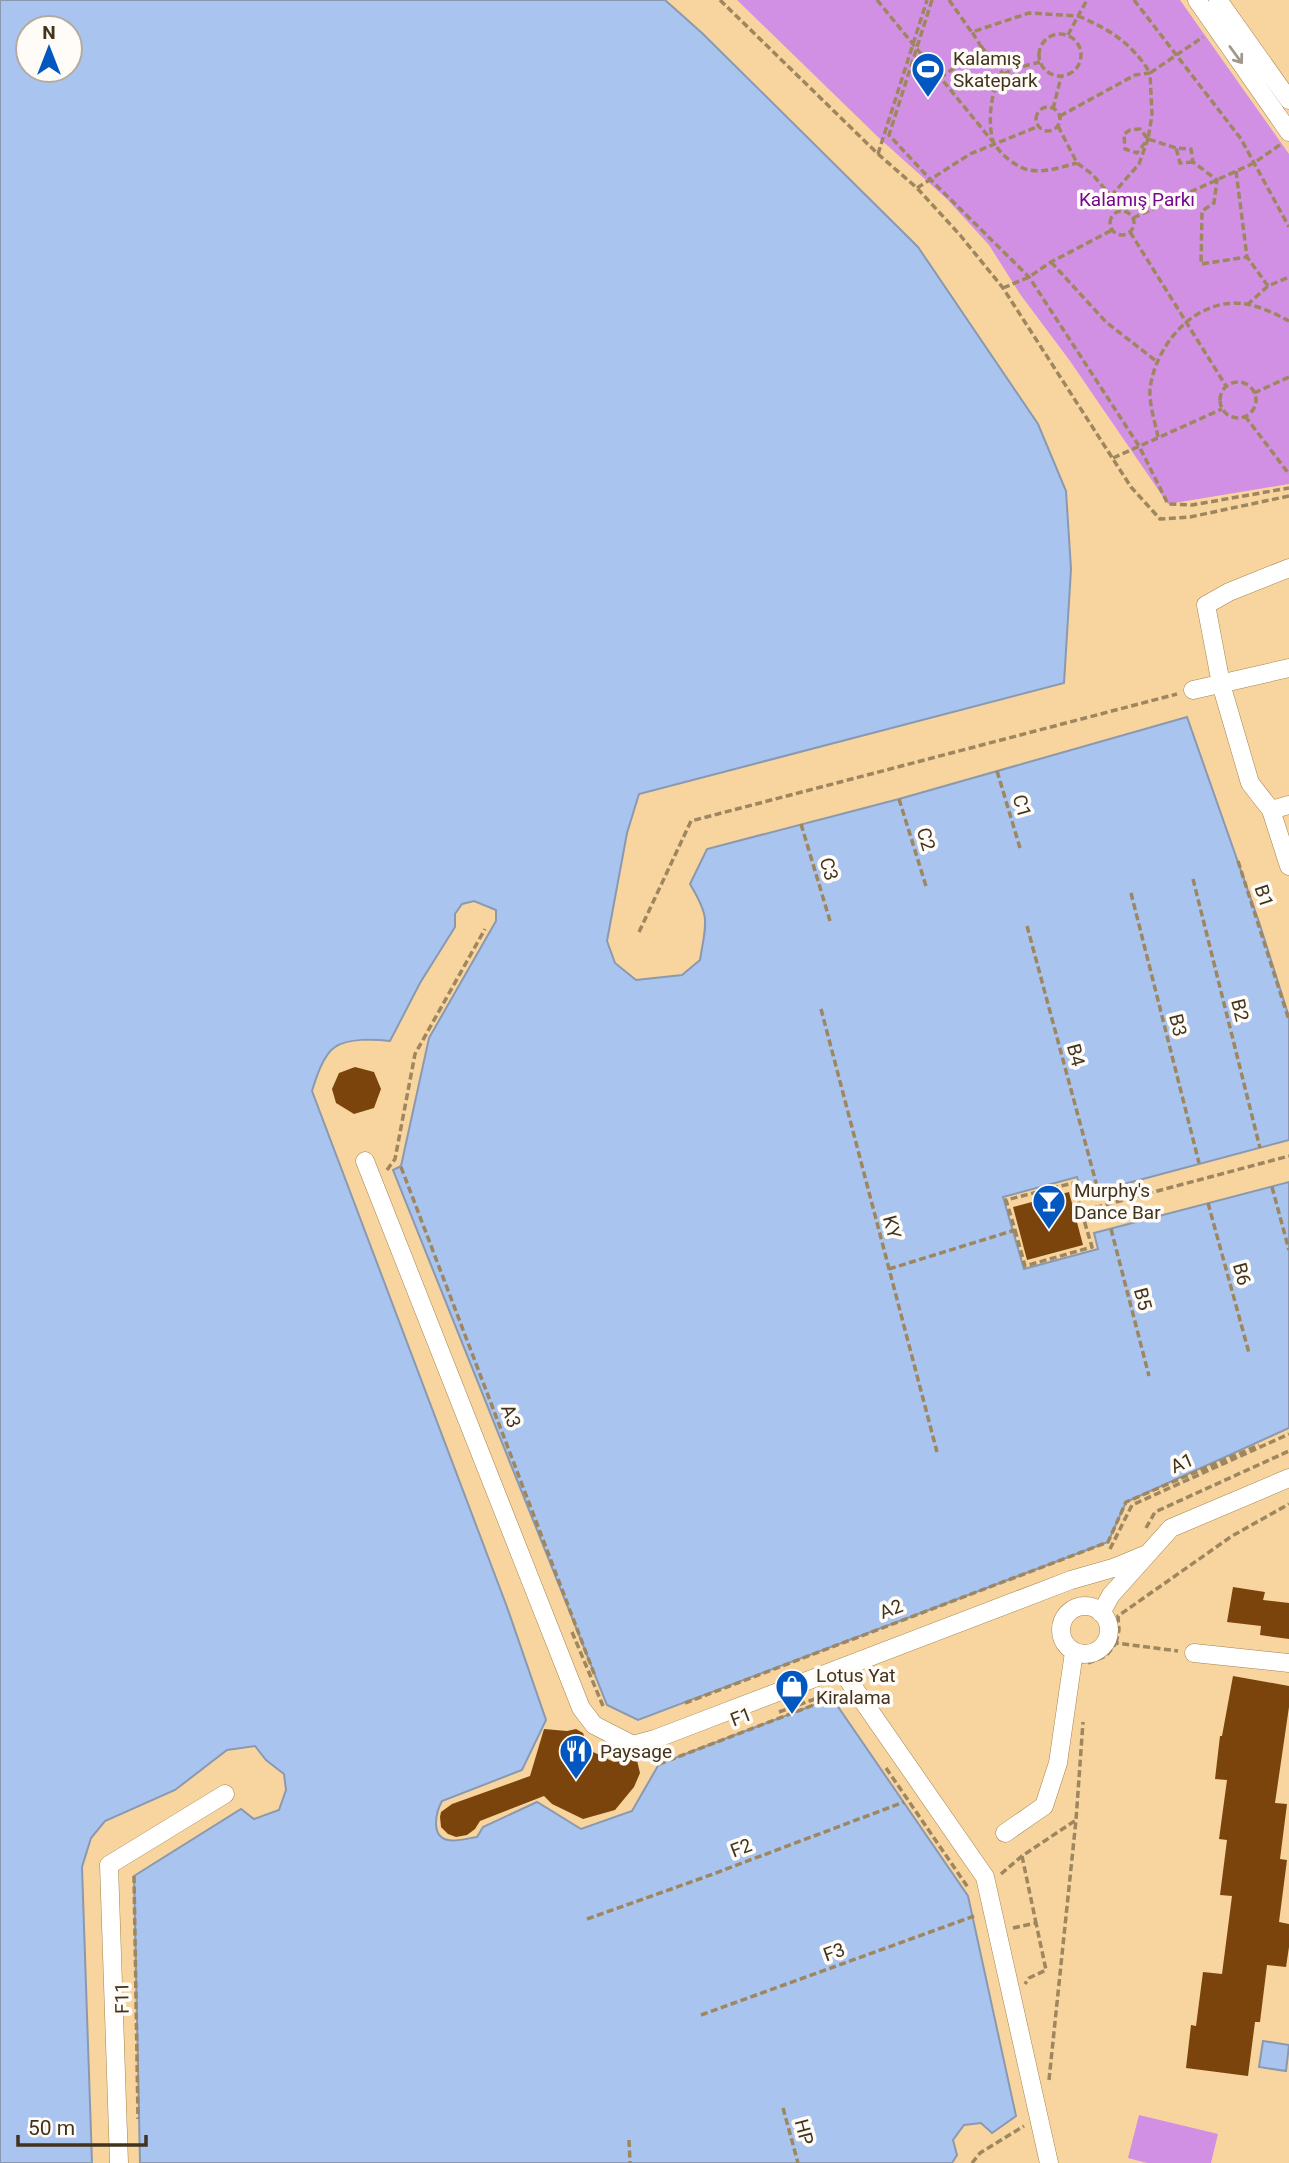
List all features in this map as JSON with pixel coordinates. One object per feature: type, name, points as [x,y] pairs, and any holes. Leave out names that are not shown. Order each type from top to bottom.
[{"type":"street","points":[[1197,0],[1289,132]]},
{"type":"street","points":[[1219,0],[1289,100]]},
{"type":"street","points":[[1289,568],[1230,592],[1206,605],[1222,684],[1251,783],[1271,810],[1289,866]]},
{"type":"street","points":[[1192,690],[1289,668]]},
{"type":"street","points":[[1271,810],[1289,805]]},
{"type":"street","points":[[365,1161],[580,1708],[594,1725],[633,1745],[655,1739],[1070,1580],[1113,1568],[1147,1554]]},
{"type":"street","points":[[1101,1613],[1111,1595],[1171,1528],[1289,1478]]},
{"type":"street","points":[[1084,1606],[1101,1613],[1106,1618],[1108,1633],[1102,1647],[1089,1654],[1074,1652],[1068,1647],[1061,1633],[1064,1618],[1069,1612],[1084,1606]]},
{"type":"street","points":[[1005,1833],[1044,1806],[1058,1763],[1074,1652]]},
{"type":"street","points":[[1194,1653],[1289,1663]]},
{"type":"street","points":[[840,1668],[985,1877],[1029,2121],[1049,2163]]},
{"type":"street","points":[[119,2163],[109,1865],[225,1794]]},
{"type":"path","points":[[720,0],[878,154],[917,188],[1003,288],[1131,487],[1160,519],[1190,517],[1289,496]]},
{"type":"path","points":[[877,0],[1007,158],[1026,170],[1046,170],[1077,163]]},
{"type":"path","points":[[878,154],[927,0]]},
{"type":"path","points":[[932,0],[889,135],[1029,277],[1139,446],[1168,504],[1192,505],[1289,488]]},
{"type":"path","points":[[949,0],[1004,75]]},
{"type":"path","points":[[1068,35],[1087,0]]},
{"type":"path","points":[[1134,0],[1241,139],[1289,227]]},
{"type":"path","points":[[982,48],[972,32],[1029,13],[1078,16],[1119,37],[1132,48],[1150,73],[1152,115],[1139,164],[1111,196]]},
{"type":"path","points":[[1059,116],[1135,75],[1150,73],[1217,28]]},
{"type":"path","points":[[1054,35],[1068,35],[1079,45],[1082,59],[1074,72],[1061,77],[1048,73],[1040,62],[1043,43],[1054,35]]},
{"type":"path","points":[[940,78],[982,48]]},
{"type":"path","points":[[994,143],[990,107],[995,88],[1004,75],[1040,62]]},
{"type":"path","points":[[1053,108],[1061,77]]},
{"type":"path","points":[[1039,126],[1039,112],[1045,108],[1053,108]]},
{"type":"path","points":[[1053,108],[1059,116],[1058,126],[1077,163],[1092,174],[1111,196],[1119,211]]},
{"type":"path","points":[[917,188],[970,154],[994,143],[1039,126],[1049,131],[1058,126]]},
{"type":"path","points":[[1147,139],[1136,153],[1129,151],[1124,144],[1124,134],[1140,129],[1147,139],[1176,148],[1191,149],[1193,162]]},
{"type":"path","points":[[1133,218],[1254,163],[1289,139]]},
{"type":"path","points":[[1176,148],[1180,163],[1193,162],[1217,180]]},
{"type":"path","points":[[1236,171],[1247,257],[1268,286]]},
{"type":"path","points":[[1217,180],[1214,203],[1202,211],[1201,264],[1247,257]]},
{"type":"path","points":[[1119,211],[1128,212],[1133,218],[1134,226],[1130,232],[1118,235],[1112,230],[1110,219],[1119,211]]},
{"type":"path","points":[[1003,288],[1029,277],[1051,261],[1112,230]]},
{"type":"path","points":[[1130,232],[1226,386]]},
{"type":"path","points":[[1051,261],[1106,322],[1156,362]]},
{"type":"path","points":[[1247,305],[1268,286],[1289,277]]},
{"type":"path","points":[[1158,437],[1150,390],[1156,362],[1187,320],[1209,309],[1233,303],[1269,310],[1289,321]]},
{"type":"path","points":[[1254,393],[1289,377]]},
{"type":"path","points":[[1242,383],[1254,393],[1254,406],[1245,416],[1235,417],[1222,409],[1221,394],[1226,386],[1242,383]]},
{"type":"path","points":[[1113,458],[1222,409]]},
{"type":"path","points":[[1245,416],[1289,474]]},
{"type":"path","points":[[639,932],[691,821],[1192,690]]},
{"type":"path","name":"C1","points":[[998,771],[1020,848]]},
{"type":"path","name":"C2","points":[[899,799],[926,886]]},
{"type":"path","name":"C3","points":[[801,824],[830,922]]},
{"type":"path","name":"B1","points":[[1238,861],[1289,1020]]},
{"type":"path","name":"B2","points":[[1192,879],[1260,1148]]},
{"type":"path","name":"B3","points":[[1131,893],[1199,1163]]},
{"type":"path","name":"B4","points":[[1027,926],[1098,1190]]},
{"type":"path","points":[[391,1182],[387,1169],[395,1159],[415,1054],[485,929]]},
{"type":"path","name":"KY","points":[[821,1009],[937,1452]]},
{"type":"path","points":[[1077,1216],[1082,1211],[1289,1156]]},
{"type":"path","name":"A3","points":[[401,1167],[596,1676]]},
{"type":"path","points":[[1073,1183],[1092,1247],[1025,1266],[1015,1230],[1006,1200],[1073,1183]]},
{"type":"path","points":[[1272,1186],[1289,1250]]},
{"type":"path","name":"B6","points":[[1208,1203],[1248,1353]]},
{"type":"path","name":"B5","points":[[1111,1229],[1149,1376]]},
{"type":"path","points":[[889,1269],[1015,1230]]},
{"type":"path","points":[[1100,1553],[1113,1548],[1132,1505],[1289,1433]]},
{"type":"path","name":"A1","points":[[1108,1542],[1126,1502],[1289,1433]]},
{"type":"path","points":[[1087,1672],[1087,1663],[1106,1656],[1116,1643],[1118,1616],[1232,1536],[1289,1504]]},
{"type":"path","name":"A2","points":[[685,1703],[1108,1542]]},
{"type":"path","points":[[569,1626],[604,1710]]},
{"type":"path","points":[[1116,1643],[1194,1653]]},
{"type":"path","points":[[758,1720],[834,1692],[842,1703]]},
{"type":"path","name":"F1","points":[[659,1763],[832,1698]]},
{"type":"path","points":[[689,1708],[715,1699]]},
{"type":"path","points":[[1048,2086],[1076,1820],[1084,1709]]},
{"type":"path","points":[[880,1759],[972,1894]]},
{"type":"path","name":"F2","points":[[587,1919],[904,1802]]},
{"type":"path","points":[[993,1880],[1022,1856],[1076,1820]]},
{"type":"path","points":[[1022,1856],[1046,1970],[1029,1978],[1022,1988]]},
{"type":"path","name":"F11","points":[[134,1876],[138,2119]]},
{"type":"path","name":"F3","points":[[701,2015],[977,1916],[975,1905]]},
{"type":"path","points":[[1005,1930],[1036,1923]]},
{"type":"path","name":"HP","points":[[782,2108],[798,2163]]},
{"type":"path","points":[[1027,2138],[1029,2121]]},
{"type":"path","points":[[972,2163],[980,2153],[1029,2121]]},
{"type":"path","points":[[629,2140],[630,2163]]},
{"type":"green space","name":"Kalamış Parkı","points":[[737,0],[1180,0],[1289,154],[1289,484],[1168,504],[1070,361],[1020,294],[989,245],[947,199],[878,137]]},
{"type":"green space","points":[[1139,2115],[1218,2134],[1211,2163],[1147,2163],[1128,2158]]},
{"type":"water","points":[[0,0],[665,0],[702,33],[918,247],[1038,424],[1066,491],[1071,569],[1064,683],[639,794],[627,833],[607,941],[615,963],[636,980],[682,975],[700,960],[704,913],[690,884],[707,849],[899,799],[1187,717],[1259,922],[1289,1017],[1289,1140],[1083,1195],[1077,1177],[1003,1197],[1024,1269],[1098,1249],[1094,1233],[1289,1182],[1289,1428],[1126,1502],[1108,1542],[638,1720],[607,1705],[393,1170],[401,1166],[429,1038],[496,921],[496,910],[474,901],[462,904],[455,914],[455,927],[420,983],[390,1041],[354,1041],[335,1047],[324,1061],[312,1091],[507,1607],[546,1720],[522,1770],[442,1801],[436,1823],[439,1834],[442,1838],[451,1840],[477,1837],[483,1827],[537,1802],[581,1829],[632,1811],[659,1764],[832,1698],[968,1896],[1016,2116],[992,2133],[981,2123],[964,2125],[953,2140],[957,2155],[952,2163],[140,2163],[134,1876],[241,1809],[254,1819],[279,1810],[286,1790],[284,1774],[266,1760],[255,1746],[227,1750],[175,1790],[105,1821],[91,1838],[82,1867],[92,2163],[0,2163]]},
{"type":"water","points":[[1263,2041],[1289,2045],[1286,2071],[1259,2067]]},
{"type":"building","points":[[355,1067],[374,1072],[381,1089],[374,1108],[354,1114],[336,1103],[332,1089],[339,1073]]},
{"type":"building","name":"Murphy's Dance Bar","points":[[1069,1192],[1083,1245],[1027,1260],[1013,1207]]},
{"type":"building","points":[[1233,1587],[1265,1592],[1263,1600],[1289,1603],[1289,1639],[1260,1635],[1261,1626],[1227,1622]]},
{"type":"building","points":[[1233,1676],[1289,1686],[1289,1707],[1275,1803],[1287,1804],[1280,1859],[1287,1860],[1279,1922],[1289,1924],[1289,1947],[1286,1967],[1267,1965],[1260,2022],[1255,2022],[1248,2076],[1186,2068],[1191,2025],[1196,2026],[1203,1972],[1222,1974],[1232,1896],[1220,1895],[1227,1840],[1219,1839],[1227,1780],[1215,1779],[1220,1736]]},
{"type":"building","name":"Paysage","points":[[544,1729],[576,1729],[583,1733],[589,1750],[614,1762],[636,1756],[640,1773],[634,1787],[615,1810],[583,1819],[552,1804],[544,1796],[480,1821],[467,1835],[456,1837],[448,1834],[441,1827],[440,1817],[441,1812],[452,1804],[530,1776]]},
{"type":"place","name":"Kalamış Skatepark","points":[[928,99]]},
{"type":"place","name":"Murphy's Dance Bar","points":[[1049,1231]]},
{"type":"place","name":"Lotus Yat Kiralama","points":[[792,1716]]},
{"type":"place","name":"Paysage","points":[[576,1781]]}]
